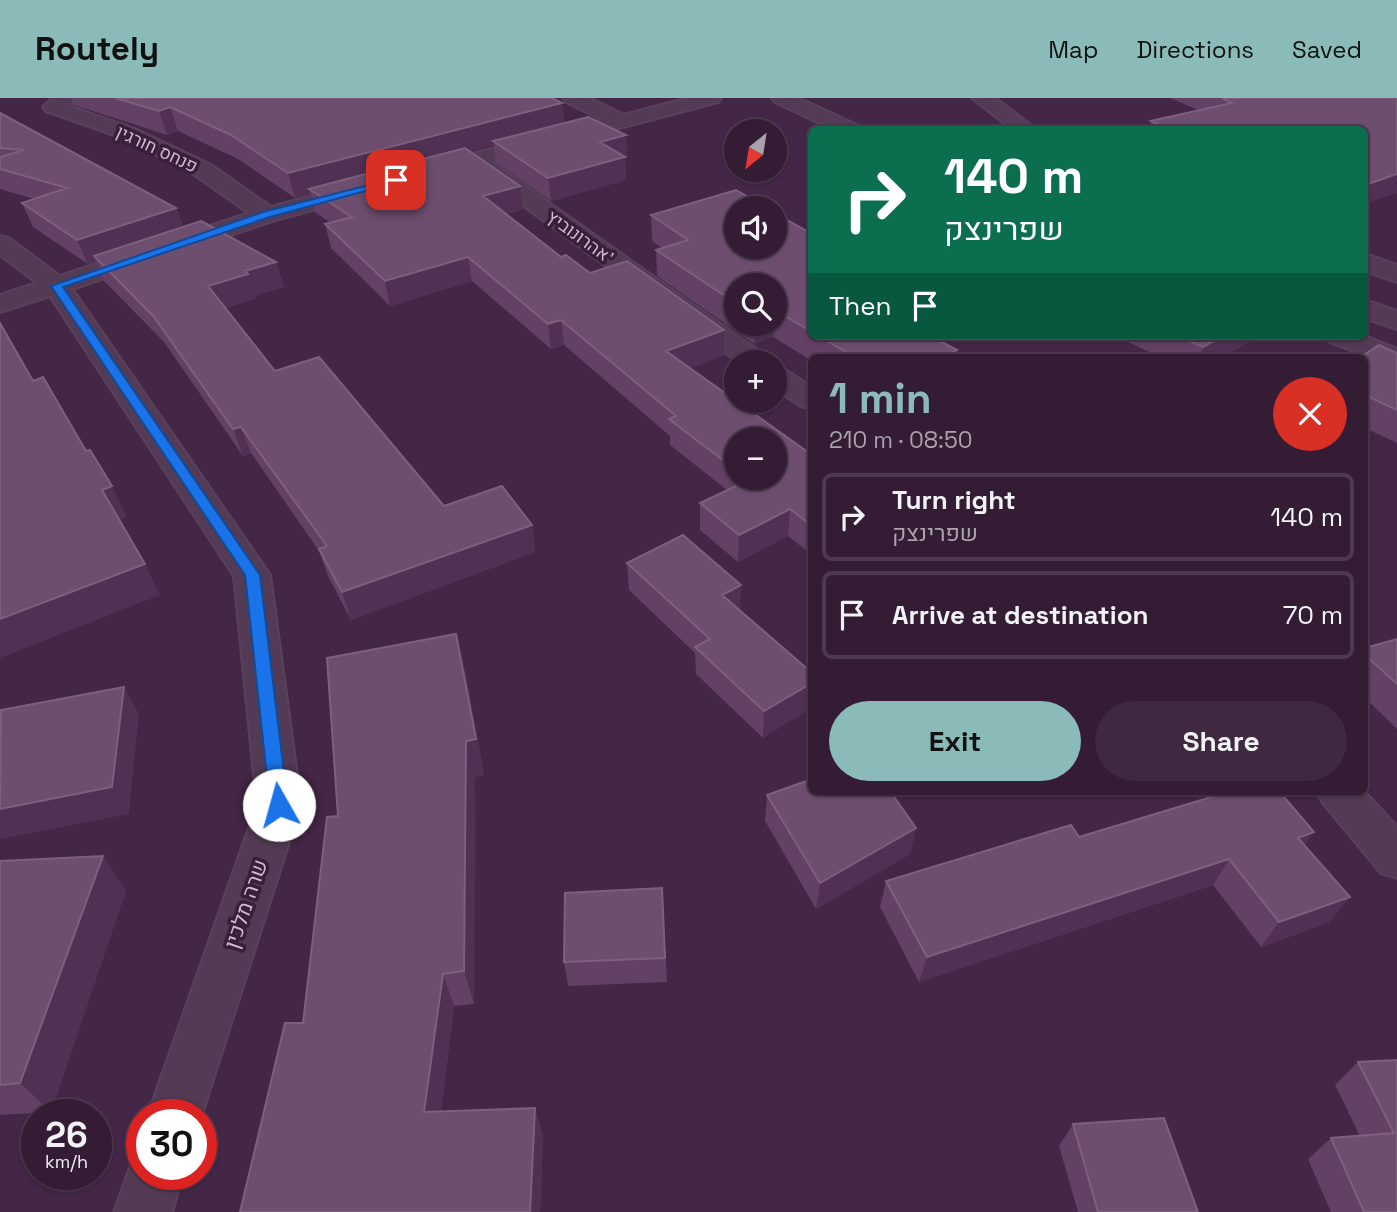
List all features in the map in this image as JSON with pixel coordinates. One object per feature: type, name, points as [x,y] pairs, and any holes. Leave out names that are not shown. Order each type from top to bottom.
[{"type":"street","name":"פנחס חורגין","points":[[68,98],[53,107],[130,134],[203,170],[267,215]]},
{"type":"street","points":[[573,98],[619,120]]},
{"type":"street","points":[[409,177],[711,98]]},
{"type":"street","points":[[782,98],[843,126]]},
{"type":"street","points":[[974,101],[995,126]]},
{"type":"street","points":[[974,101],[1020,126]]},
{"type":"street","name":"אהרונוביץ'","points":[[473,160],[739,350]]},
{"type":"street","points":[[0,304],[267,215],[383,184]]},
{"type":"street","name":"שרה מלכין","points":[[0,243],[57,286],[252,575],[279,805],[180,1099]]},
{"type":"street","points":[[1368,263],[1397,274]]},
{"type":"street","points":[[1368,292],[1397,304]]},
{"type":"street","points":[[1368,309],[1397,321]]},
{"type":"street","points":[[1350,340],[1397,359]]},
{"type":"street","points":[[787,384],[808,397]]},
{"type":"street","points":[[1341,795],[1397,859]]},
{"type":"street","points":[[143,1212],[150,1190]]},
{"type":"building","points":[[115,98],[552,98],[562,103],[288,173],[231,135],[170,107],[159,111]]},
{"type":"building","points":[[1222,98],[1397,98],[1397,174],[1368,184],[1368,126],[1160,126],[1151,121],[1232,103]]},
{"type":"building","points":[[0,113],[176,208],[77,240],[22,203],[67,188],[0,169],[0,157],[24,150],[0,148]]},
{"type":"building","points":[[588,117],[626,135],[600,142],[625,157],[548,178],[493,141]]},
{"type":"building","points":[[465,148],[520,186],[483,196],[561,257],[566,255],[590,273],[627,261],[724,330],[666,351],[724,392],[724,413],[753,413],[773,427],[724,427],[724,461],[669,419],[676,416],[561,320],[548,324],[468,257],[385,281],[325,224],[352,217],[309,189]]},
{"type":"building","points":[[736,190],[747,196],[724,196],[724,259],[787,259],[787,220],[808,232],[808,330],[787,317],[787,273],[724,273],[724,295],[656,250],[688,240],[651,215]]},
{"type":"building","points":[[201,221],[276,262],[208,286],[275,371],[319,357],[444,506],[502,486],[532,525],[342,592],[319,549],[327,546],[241,427],[233,429],[154,317],[94,256]]},
{"type":"building","points":[[0,323],[33,381],[43,377],[86,451],[90,450],[112,486],[102,490],[145,564],[0,619]]},
{"type":"building","points":[[826,340],[938,340],[957,350],[949,354],[849,354]]},
{"type":"building","points":[[1187,340],[1216,340],[1203,347]]},
{"type":"building","points":[[1379,345],[1397,353],[1397,410],[1368,396],[1368,354],[1366,354]]},
{"type":"building","points":[[787,437],[808,452],[808,523],[790,509],[739,535],[700,503],[728,490],[787,490]]},
{"type":"building","points":[[683,535],[741,585],[722,595],[808,670],[808,685],[764,711],[695,647],[710,639],[627,563]]},
{"type":"building","points":[[456,634],[476,739],[466,741],[464,971],[443,974],[424,1112],[535,1108],[530,1212],[240,1212],[285,1023],[303,1023],[327,817],[338,816],[327,658]]},
{"type":"building","points":[[1397,639],[1397,684],[1368,658],[1368,647]]},
{"type":"building","points":[[124,687],[112,787],[0,809],[1,710]]},
{"type":"building","points":[[808,780],[808,795],[893,795],[916,828],[820,883],[767,795]]},
{"type":"building","points":[[1218,795],[1282,795],[1314,832],[1298,838],[1350,897],[1279,922],[1229,859],[927,957],[886,881],[1071,825],[1079,837]]},
{"type":"building","points":[[103,856],[20,1083],[0,1085],[0,861]]},
{"type":"building","points":[[662,888],[665,958],[564,962],[565,893]]},
{"type":"building","points":[[1397,1060],[1397,1212],[1364,1212],[1331,1138],[1394,1133],[1358,1062]]},
{"type":"building","points":[[1164,1118],[1198,1212],[1098,1212],[1073,1124]]},
{"type":"route","points":[[279,805],[252,575],[57,286],[267,215],[396,180]]}]
